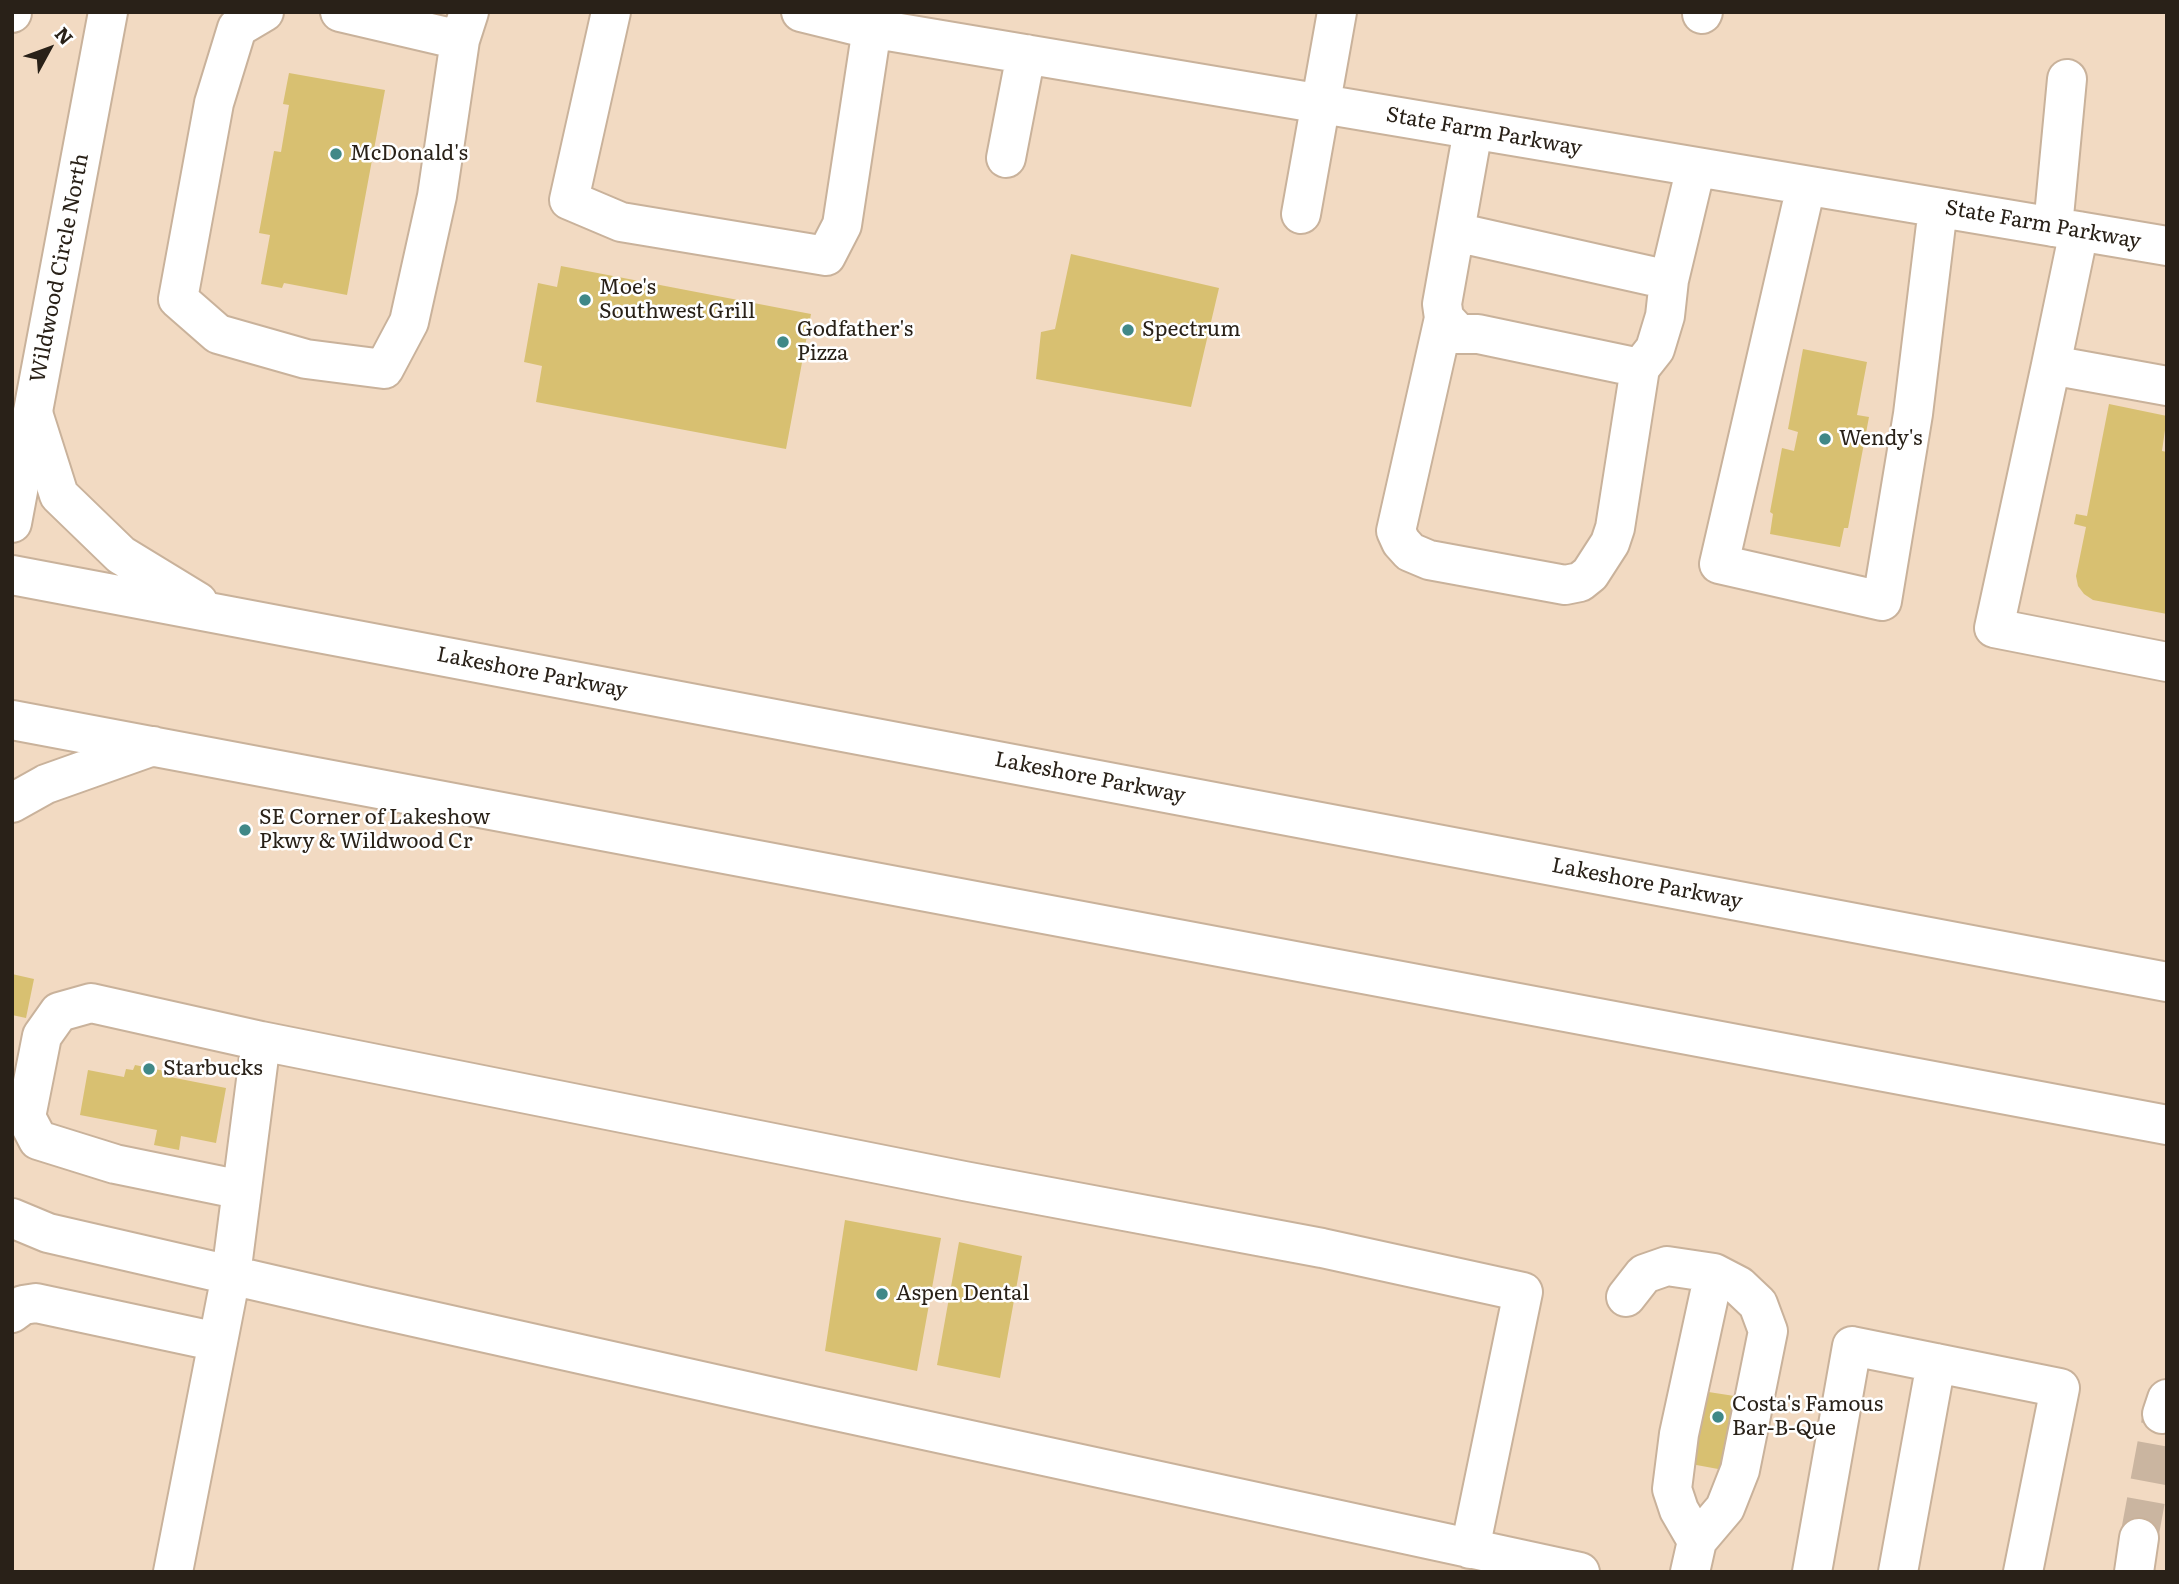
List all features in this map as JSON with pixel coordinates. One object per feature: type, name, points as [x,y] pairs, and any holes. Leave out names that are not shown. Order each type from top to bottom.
[{"type":"main road","name":"Wildwood Circle North","points":[[12,523],[108,12]]},
{"type":"main road","points":[[264,12],[237,28],[214,103],[178,299],[218,334],[306,359],[384,369],[409,322],[437,195],[464,26],[340,12]]},
{"type":"main road","points":[[611,12],[569,200],[621,222],[826,256],[842,225],[863,22]]},
{"type":"main road","name":"State Farm Parkway","points":[[801,12],[1026,54],[2167,246]]},
{"type":"main road","points":[[1301,214],[1338,12]]},
{"type":"main road","points":[[1006,158],[1026,54]]},
{"type":"main road","points":[[2067,79],[2066,229],[2051,365],[1994,628],[2167,662]]},
{"type":"main road","points":[[1473,130],[1442,304],[1444,318],[1396,531],[1410,552],[1429,560],[1565,586],[1580,582],[1590,573],[1615,528],[1640,368],[1655,349],[1665,316],[1669,280],[1696,167]]},
{"type":"main road","points":[[1807,186],[1719,564],[1882,601],[1913,414],[1938,208]]},
{"type":"main road","points":[[1455,232],[1669,280]]},
{"type":"main road","points":[[1444,318],[1459,334],[1478,334],[1640,368]]},
{"type":"main road","points":[[2051,365],[2167,386]]},
{"type":"main road","points":[[33,413],[59,495],[121,555],[218,614]]},
{"type":"main road","name":"Lakeshore Parkway","points":[[12,575],[2167,982]]},
{"type":"main road","points":[[12,720],[2167,1125]]},
{"type":"main road","points":[[12,803],[46,783],[154,746]]},
{"type":"main road","points":[[242,1190],[115,1164],[38,1140],[26,1117],[42,1036],[59,1012],[91,1003],[261,1041],[964,1181],[1322,1248],[1523,1292],[1470,1549]]},
{"type":"main road","points":[[173,1572],[231,1275],[261,1041]]},
{"type":"main road","points":[[12,1218],[30,1237],[231,1275],[813,1406],[1580,1572]]},
{"type":"main road","points":[[1626,1297],[1644,1274],[1667,1266],[1714,1273],[1739,1286],[1758,1304],[1768,1331],[1740,1470],[1725,1508],[1694,1556]]},
{"type":"main road","points":[[1694,1556],[1672,1489],[1679,1434],[1714,1273]]},
{"type":"main road","points":[[12,1313],[23,1305],[36,1303],[218,1342]]},
{"type":"main road","points":[[1812,1572],[1852,1346],[2060,1388],[2023,1572]]},
{"type":"main road","points":[[1898,1572],[1936,1363]]},
{"type":"building","points":[[289,73],[385,90],[347,295],[284,283],[282,288],[261,284],[270,235],[259,233],[274,151],[281,152],[289,105],[283,104]]},
{"type":"building","name":"Spectrum","points":[[1071,254],[1219,288],[1191,407],[1036,379],[1041,332],[1055,329]]},
{"type":"building","points":[[561,266],[811,314],[786,449],[536,402],[542,366],[524,362],[538,283],[557,287]]},
{"type":"building","points":[[1803,349],[1867,362],[1857,415],[1869,417],[1848,528],[1844,528],[1840,547],[1770,534],[1773,514],[1770,512],[1782,448],[1794,451],[1798,432],[1788,429]]},
{"type":"building","points":[[2109,404],[2167,416],[2162,451],[2167,452],[2167,614],[2093,600],[2078,586],[2076,576],[2086,527],[2074,524],[2076,514],[2087,516]]},
{"type":"building","points":[[12,974],[34,979],[26,1018],[12,1015]]},
{"type":"building","points":[[135,1065],[165,1071],[165,1076],[226,1088],[216,1143],[181,1136],[179,1150],[154,1145],[157,1130],[80,1115],[88,1070],[124,1077],[126,1069],[133,1070]]},
{"type":"building","name":"Aspen Dental","points":[[845,1220],[941,1238],[917,1371],[825,1351]]},
{"type":"building","points":[[959,1242],[1022,1256],[1000,1378],[937,1365]]},
{"type":"building","name":"Costa's Famous Bar-B-Que","points":[[1702,1391],[1741,1397],[1729,1471],[1691,1464]]},
{"type":"tunnel","points":[[2139,1538],[2162,1414]]},
{"type":"place","name":"McDonald's","points":[[336,154]]},
{"type":"place","name":"Moe's Southwest Grill","points":[[585,300]]},
{"type":"place","name":"Spectrum","points":[[1128,330]]},
{"type":"place","name":"Godfather's Pizza","points":[[783,342]]},
{"type":"place","name":"Wendy's","points":[[1825,439]]},
{"type":"place","name":"SE Corner of Lakeshow Pkwy & Wildwood Cr","points":[[245,830]]},
{"type":"place","name":"Starbucks","points":[[149,1069]]},
{"type":"place","name":"Aspen Dental","points":[[882,1294]]},
{"type":"place","name":"Costa's Famous Bar-B-Que","points":[[1718,1417]]}]
